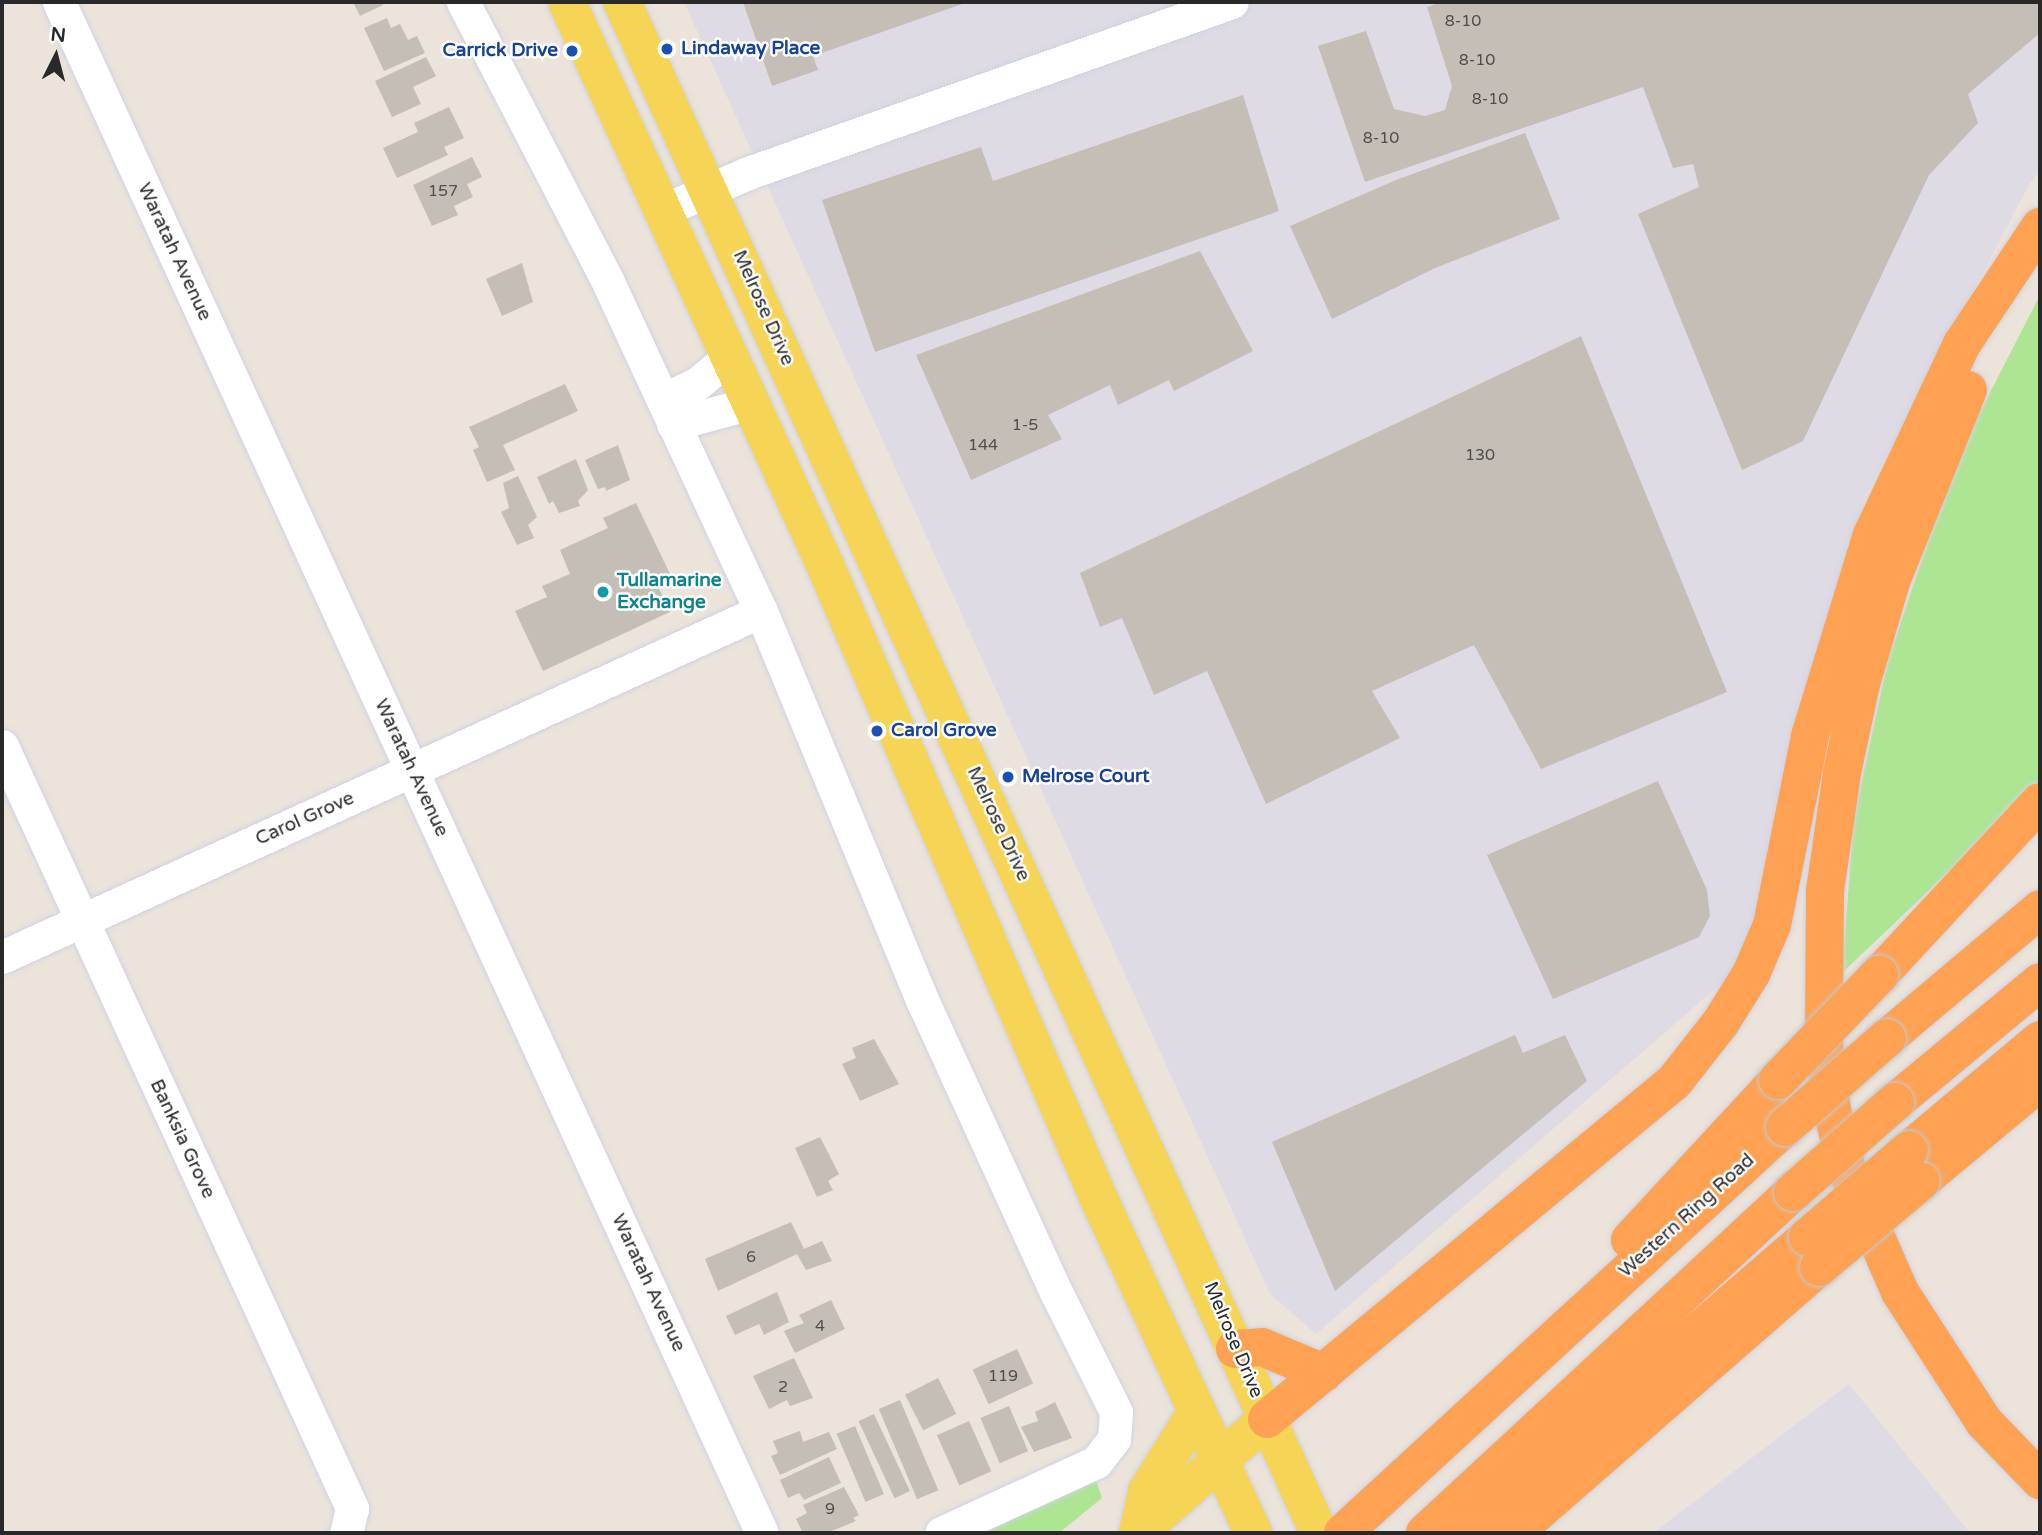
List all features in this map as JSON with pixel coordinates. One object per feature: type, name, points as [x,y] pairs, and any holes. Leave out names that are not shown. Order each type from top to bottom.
[{"type":"highway","points":[[1267,1419],[1674,1082],[1698,1056],[1731,1006],[1772,925],[1810,736],[1872,536],[1962,344],[2040,227]]},
{"type":"highway","points":[[2040,262],[1949,431],[1891,582],[1861,684],[1842,773],[1825,891],[1822,960],[1824,1044],[1832,1110],[1848,1173],[1900,1292],[1943,1363],[1984,1422],[2040,1480]]},
{"type":"highway","points":[[1547,1341],[1659,1205],[2040,802]]},
{"type":"highway","name":"Western Ring Road","points":[[1343,1533],[1547,1341],[1785,1127],[2040,909]]},
{"type":"highway","points":[[1424,1533],[1793,1192],[1895,1102],[2040,982]]},
{"type":"highway","points":[[1465,1533],[1813,1252],[1915,1165],[2040,1040]]},
{"type":"highway","points":[[1915,1165],[2040,1082]]},
{"type":"highway","points":[[1514,1533],[1813,1252]]},
{"type":"highway","points":[[1235,1349],[1262,1347],[1324,1373]]},
{"type":"main road","points":[[567,2],[752,403],[926,794],[1196,1413],[1243,1528],[1294,1480]]},
{"type":"main road","name":"Melrose Drive","points":[[622,2],[1319,1533]]},
{"type":"main road","points":[[926,794],[974,773]]},
{"type":"main road","points":[[1138,1533],[1147,1491],[1196,1413]]},
{"type":"main road","points":[[1138,1533],[1267,1419]]},
{"type":"street","name":"Waratah Avenue","points":[[60,2],[762,1533]]},
{"type":"street","points":[[463,2],[608,282],[761,611],[924,1004],[1056,1292],[1110,1394],[1117,1417],[1116,1431],[1110,1447],[1096,1462],[941,1533]]},
{"type":"street","points":[[664,210],[709,191],[1232,2]]},
{"type":"street","points":[[668,412],[729,357]]},
{"type":"street","points":[[668,412],[752,403]]},
{"type":"street","name":"Carol Grove","points":[[2,957],[761,611]]},
{"type":"street","name":"Banksia Grove","points":[[2,746],[352,1508],[346,1533]]},
{"type":"shaded area","points":[[684,2],[2040,2],[2040,171],[2030,183],[1864,498],[1794,743],[1744,964],[1316,1334],[1270,1294]]},
{"type":"shaded area","points":[[1849,1384],[1970,1533],[1653,1533]]},
{"type":"green space","points":[[2040,295],[2040,785],[1842,973],[1854,817],[1888,660],[1956,459]]},
{"type":"green space","points":[[1095,1477],[1102,1498],[1059,1533],[974,1533]]},
{"type":"building","points":[[353,2],[381,2],[383,5],[360,16]]},
{"type":"building","points":[[743,2],[968,2],[813,56],[818,70],[772,86]]},
{"type":"building","points":[[1441,2],[2040,2],[2040,33],[1968,94],[1978,123],[1929,175],[1803,441],[1742,470],[1638,214],[1699,187],[1693,164],[1673,168],[1643,87],[1365,182],[1318,46],[1366,31],[1394,109],[1425,116],[1445,110],[1452,86],[1427,7]]},
{"type":"building","points":[[387,18],[391,28],[400,24],[408,40],[417,36],[425,53],[384,71],[364,28]]},
{"type":"building","points":[[426,57],[436,76],[413,87],[421,104],[392,117],[375,81]]},
{"type":"building","points":[[1243,95],[1279,211],[875,352],[822,200],[981,147],[993,181]]},
{"type":"building","points":[[449,107],[464,138],[444,147],[448,155],[397,178],[383,148],[418,132],[414,123]]},
{"type":"building","points":[[1525,133],[1560,219],[1435,268],[1332,319],[1290,226],[1396,180]]},
{"type":"building","points":[[472,157],[482,177],[467,184],[473,197],[454,206],[458,215],[432,226],[413,185]]},
{"type":"building","points":[[1200,251],[1253,351],[1174,391],[1169,380],[1118,405],[1110,385],[1048,415],[1062,439],[971,480],[916,355]]},
{"type":"building","points":[[522,263],[533,302],[502,316],[486,279]]},
{"type":"building","points":[[1581,336],[1727,692],[1541,769],[1474,645],[1372,691],[1400,738],[1266,804],[1207,671],[1154,695],[1122,618],[1100,627],[1080,573]]},
{"type":"building","points":[[565,384],[578,411],[503,445],[515,470],[487,482],[473,450],[479,447],[469,427]]},
{"type":"building","points":[[618,445],[630,480],[606,491],[605,487],[598,489],[585,460]]},
{"type":"building","points":[[576,459],[588,490],[578,501],[580,506],[559,513],[553,501],[549,504],[537,477]]},
{"type":"building","points":[[518,476],[537,517],[528,525],[534,538],[517,545],[501,512],[509,508],[503,483]]},
{"type":"building","name":"Tullamarine Exchange","points":[[636,503],[670,574],[655,580],[670,612],[543,671],[515,611],[547,597],[542,586],[570,574],[560,550],[608,528],[603,518]]},
{"type":"building","points":[[1658,781],[1707,890],[1710,916],[1699,937],[1553,999],[1487,855]]},
{"type":"building","points":[[1515,1035],[1523,1053],[1565,1035],[1587,1081],[1335,1291],[1272,1142]]},
{"type":"building","points":[[874,1039],[899,1084],[860,1101],[842,1064],[856,1058],[852,1048]]},
{"type":"building","points":[[820,1137],[839,1174],[828,1181],[833,1190],[817,1197],[795,1148]]},
{"type":"building","points":[[791,1222],[804,1249],[822,1241],[832,1261],[806,1270],[797,1254],[718,1291],[705,1259]]},
{"type":"building","points":[[777,1292],[789,1322],[764,1335],[759,1324],[735,1335],[726,1316]]},
{"type":"building","points":[[831,1300],[845,1329],[795,1353],[784,1331],[804,1323],[799,1315]]},
{"type":"building","points":[[1017,1349],[1033,1383],[989,1404],[973,1370]]},
{"type":"building","points":[[794,1358],[813,1398],[790,1406],[787,1400],[769,1409],[753,1376]]},
{"type":"building","points":[[938,1378],[956,1414],[923,1430],[905,1395]]},
{"type":"building","points":[[900,1400],[938,1490],[917,1499],[879,1409]]},
{"type":"building","points":[[1055,1402],[1072,1438],[1034,1452],[1021,1427],[1038,1421],[1035,1412]]},
{"type":"building","points":[[1009,1406],[1028,1451],[1000,1463],[980,1418]]},
{"type":"building","points":[[874,1414],[910,1491],[895,1498],[859,1421]]},
{"type":"building","points":[[969,1421],[991,1471],[959,1485],[937,1435]]},
{"type":"building","points":[[855,1426],[884,1494],[866,1502],[837,1434]]},
{"type":"building","points":[[800,1431],[803,1442],[829,1432],[837,1449],[780,1475],[771,1456],[778,1453],[773,1441]]},
{"type":"building","points":[[829,1457],[841,1483],[804,1500],[799,1493],[788,1498],[780,1480]]},
{"type":"building","points":[[844,1487],[859,1515],[853,1518],[856,1521],[827,1533],[803,1533],[796,1519],[807,1513],[803,1505]]},
{"type":"place","name":"Lindaway Place","points":[[667,49]]},
{"type":"place","name":"Carrick Drive","points":[[572,51]]},
{"type":"place","name":"Tullamarine Exchange","points":[[603,592]]},
{"type":"place","name":"Carol Grove","points":[[877,731]]},
{"type":"place","name":"Melrose Court","points":[[1008,777]]}]
